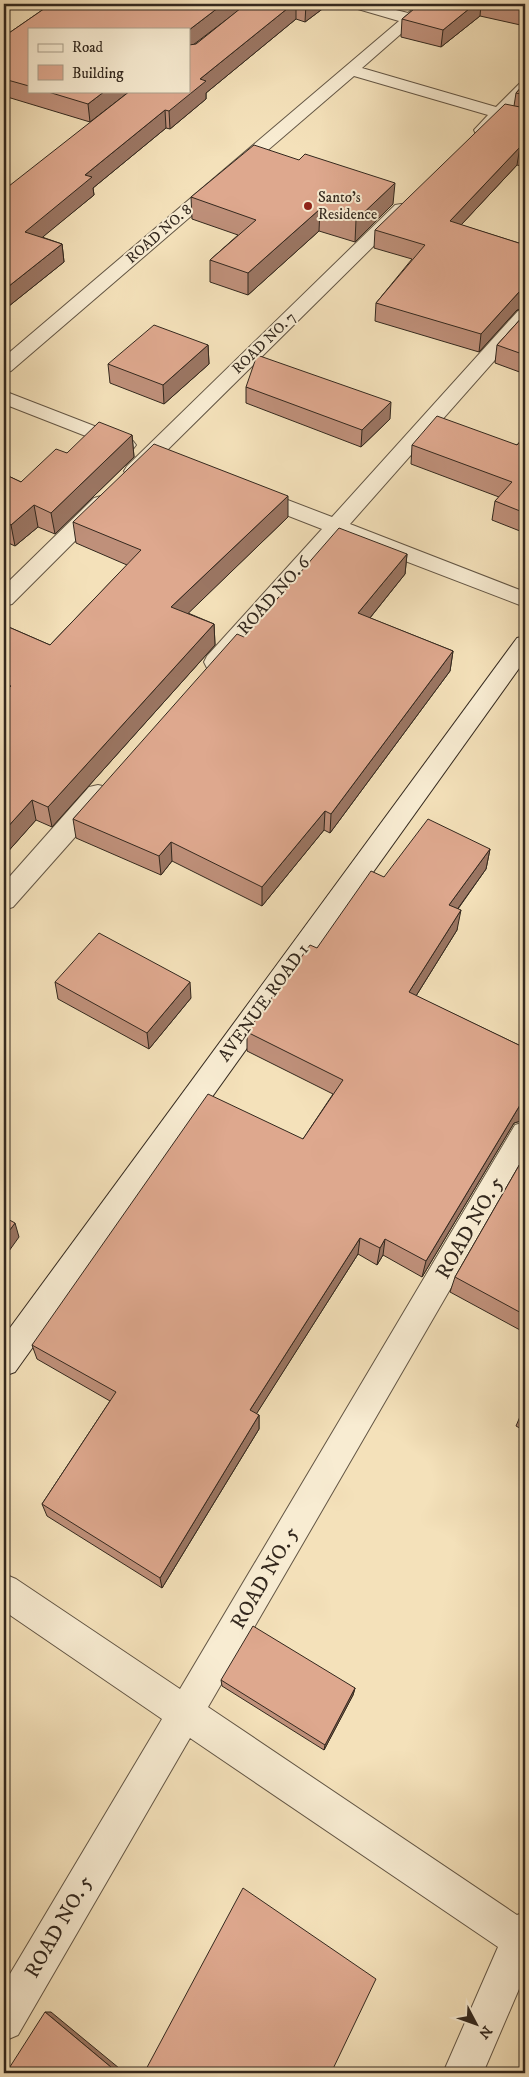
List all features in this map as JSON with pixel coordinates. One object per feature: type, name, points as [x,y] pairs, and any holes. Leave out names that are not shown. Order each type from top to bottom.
[{"type":"street","points":[[356,4],[411,19]]},
{"type":"street","name":"ROAD NO. 8","points":[[4,367],[428,4]]},
{"type":"street","points":[[350,70],[525,120]]},
{"type":"street","points":[[471,140],[525,87]]},
{"type":"street","name":"ROAD NO. 7","points":[[4,599],[119,485],[160,458],[414,196]]},
{"type":"street","name":"ROAD NO. 6","points":[[203,676],[525,315]]},
{"type":"street","points":[[4,397],[160,458]]},
{"type":"street","points":[[234,487],[525,600]]},
{"type":"street","name":"AVENUE ROAD 1","points":[[4,1361],[525,644]]},
{"type":"street","points":[[4,900],[110,780]]},
{"type":"street","name":"ROAD NO. 5","points":[[4,2022],[525,1134]]},
{"type":"street","points":[[4,1591],[185,1713],[523,1935],[463,2073]]},
{"type":"building","points":[[51,4],[223,4],[190,29],[28,28],[28,86],[4,79],[4,34],[9,33]]},
{"type":"building","points":[[246,4],[293,4],[200,79],[206,81],[169,111],[165,110],[85,175],[92,177],[25,232],[62,244],[4,290],[4,187],[9,186],[129,92],[190,92],[190,45],[196,44]]},
{"type":"building","points":[[420,4],[475,4],[443,30],[402,19]]},
{"type":"building","points":[[506,4],[525,4],[525,8]]},
{"type":"building","points":[[525,83],[525,95],[516,93]]},
{"type":"building","points":[[48,92],[104,92],[88,104]]},
{"type":"building","points":[[505,104],[525,108],[525,149],[520,147],[450,221],[525,245],[525,290],[519,292],[481,334],[376,303],[425,245],[375,230]]},
{"type":"building","points":[[254,145],[299,160],[305,154],[395,183],[356,220],[320,209],[248,273],[210,260],[256,220],[191,197]]},
{"type":"building","points":[[525,314],[525,355],[497,345]]},
{"type":"building","points":[[154,325],[208,345],[163,385],[108,364]]},
{"type":"building","points":[[257,355],[391,402],[362,430],[246,387]]},
{"type":"building","points":[[437,416],[517,445],[525,436],[525,513],[495,501],[512,482],[412,445]]},
{"type":"building","points":[[99,422],[132,435],[51,513],[34,505],[11,525],[4,521],[4,474],[21,482],[56,449],[67,453]]},
{"type":"building","points":[[154,444],[288,496],[171,607],[214,624],[48,807],[32,800],[4,831],[4,693],[11,686],[4,683],[4,625],[50,645],[141,550],[73,522]]},
{"type":"building","points":[[339,528],[407,554],[358,613],[453,651],[331,814],[325,811],[262,887],[171,842],[159,856],[73,819],[237,634],[244,637]]},
{"type":"building","points":[[428,819],[490,849],[449,905],[461,910],[409,992],[525,1048],[525,1103],[520,1105],[426,1261],[385,1239],[380,1248],[360,1238],[250,1410],[259,1415],[160,1578],[42,1504],[116,1392],[32,1345],[208,1094],[303,1139],[343,1080],[247,1032],[310,945],[317,948],[371,871],[384,877]]},
{"type":"building","points":[[99,933],[190,982],[147,1033],[55,982]]},
{"type":"building","points":[[525,1155],[525,1315],[455,1277]]},
{"type":"building","points":[[4,1217],[15,1223],[4,1238]]},
{"type":"building","points":[[525,1405],[525,1417],[521,1415]]},
{"type":"building","points":[[253,1626],[355,1688],[325,1745],[221,1680]]},
{"type":"building","points":[[243,1888],[376,1979],[331,2073],[144,2073]]},
{"type":"building","points":[[45,2012],[118,2073],[6,2073]]},
{"type":"place","name":"Santo's Residence","points":[[308,206]]}]
